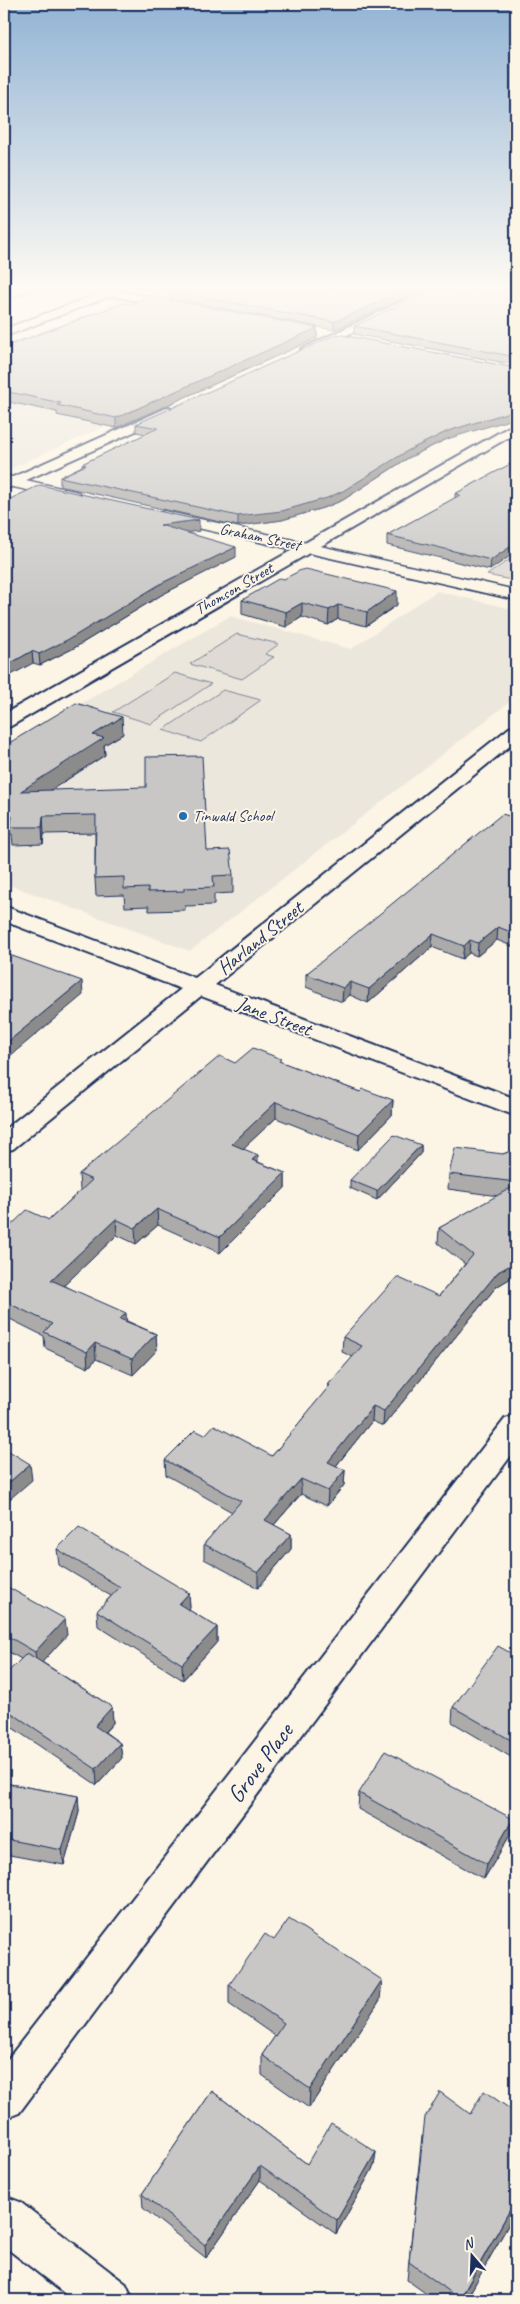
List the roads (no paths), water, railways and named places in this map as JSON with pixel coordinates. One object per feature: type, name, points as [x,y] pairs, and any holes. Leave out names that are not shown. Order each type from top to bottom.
[{"type":"main road","points":[[7,482],[90,499]]},
{"type":"main road","name":"Graham Street","points":[[148,512],[516,595]]},
{"type":"street","points":[[7,482],[180,406]]},
{"type":"street","name":"Thomson Street","points":[[4,722],[516,427]]},
{"type":"street","name":"Harland Street","points":[[4,1143],[516,732]]},
{"type":"street","name":"Jane Street","points":[[4,913],[516,1108]]},
{"type":"street","name":"Grove Place","points":[[4,2098],[516,1427]]},
{"type":"street","points":[[4,2218],[110,2300]]},
{"type":"place","name":"Tinwald School","points":[[183,816]]}]
